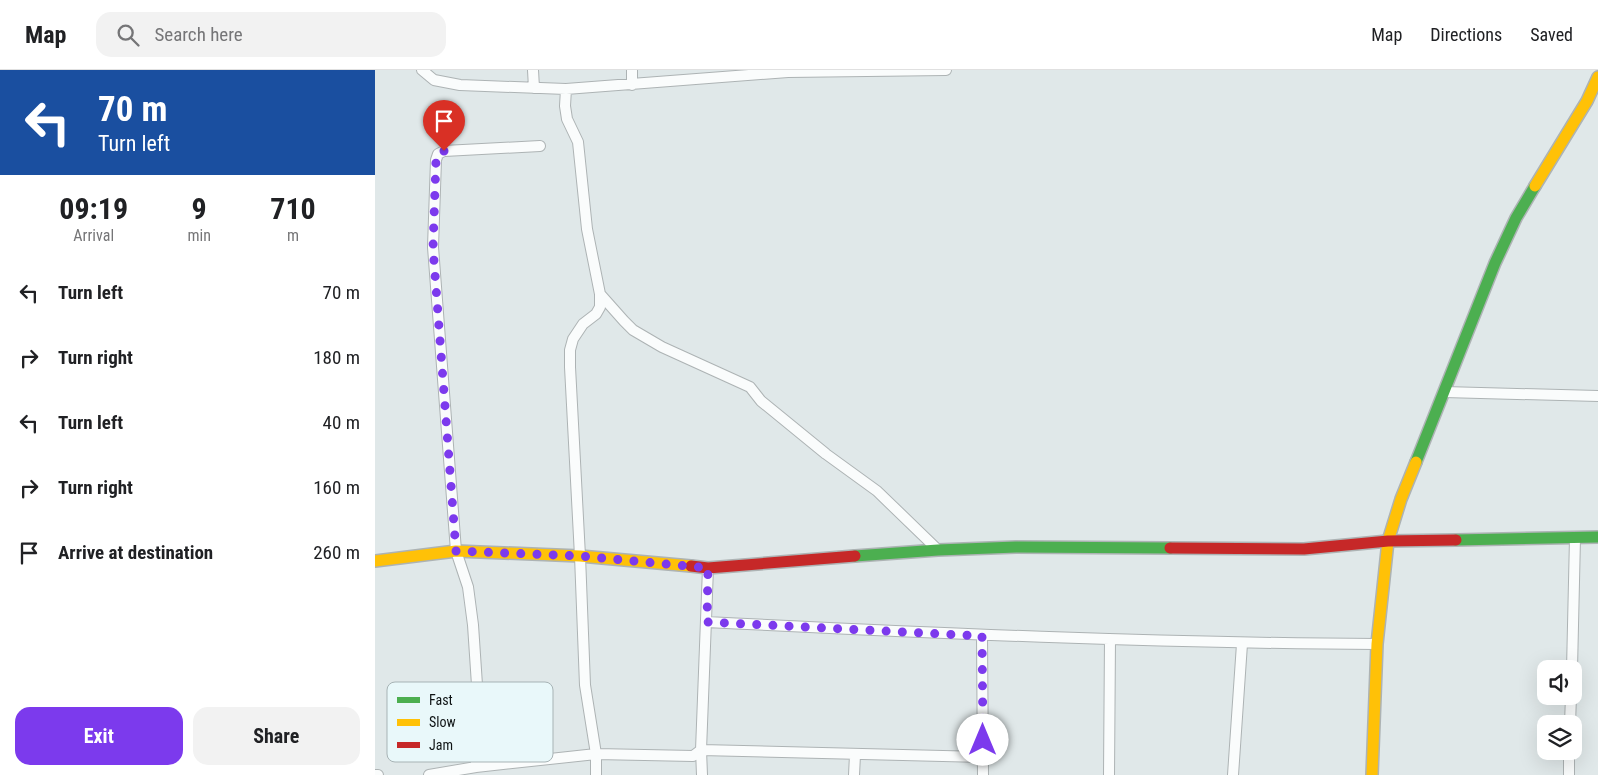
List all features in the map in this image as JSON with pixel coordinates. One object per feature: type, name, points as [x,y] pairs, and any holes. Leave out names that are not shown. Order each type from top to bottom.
[{"type":"street","points":[[422,70],[434,80],[460,85],[566,89],[788,72],[946,70]]},
{"type":"street","points":[[533,70],[534,88]]},
{"type":"street","points":[[632,70],[632,85]]},
{"type":"street","points":[[1372,775],[1377,644],[1388,541],[1401,499],[1495,263],[1516,218],[1540,177],[1592,102],[1598,77]]},
{"type":"street","points":[[566,89],[565,106],[567,119],[578,142],[587,229],[600,294],[600,307],[578,331],[573,339],[570,350],[585,685],[596,754],[595,775]]},
{"type":"street","points":[[477,682],[468,587],[456,551],[433,248],[436,160],[438,154],[444,151],[540,146]]},
{"type":"street","points":[[600,294],[629,326],[662,347],[750,387],[761,401],[819,448],[877,491],[938,550]]},
{"type":"street","points":[[1444,392],[1598,396]]},
{"type":"street","points":[[375,561],[456,551],[580,556],[708,568],[938,550],[1016,547],[1304,549],[1388,541],[1598,537]]},
{"type":"street","points":[[1572,660],[1575,538]]},
{"type":"street","points":[[702,775],[701,750],[708,568]]},
{"type":"street","points":[[707,622],[982,636],[1241,644],[1377,644]]},
{"type":"street","points":[[982,636],[983,775]]},
{"type":"street","points":[[1109,775],[1110,639]]},
{"type":"street","points":[[1233,775],[1241,644]]},
{"type":"street","points":[[553,759],[596,754],[693,756],[701,750],[983,757]]},
{"type":"street","points":[[854,775],[855,755]]},
{"type":"street","points":[[1569,760],[1569,775]]},
{"type":"street","points":[[476,762],[476,767]]},
{"type":"street","points":[[429,775],[522,762]]},
{"type":"traffic: fast","points":[[1416,462],[1495,263],[1516,218],[1535,186]]},
{"type":"traffic: fast","points":[[1456,540],[1598,537]]},
{"type":"traffic: fast","points":[[855,556],[1016,547],[1170,548]]},
{"type":"traffic: slow","points":[[1535,186],[1587,101],[1598,77]]},
{"type":"traffic: slow","points":[[1372,775],[1377,644],[1388,541],[1401,499],[1416,462]]},
{"type":"traffic: slow","points":[[375,561],[456,551],[580,556],[691,566]]},
{"type":"traffic: jam","points":[[1170,548],[1304,549],[1388,541],[1456,540]]},
{"type":"traffic: jam","points":[[691,566],[708,568],[855,556]]},
{"type":"route","points":[[444,151],[438,154],[436,160],[433,248],[456,551],[580,556],[708,568],[707,622],[982,636],[983,740]]}]
